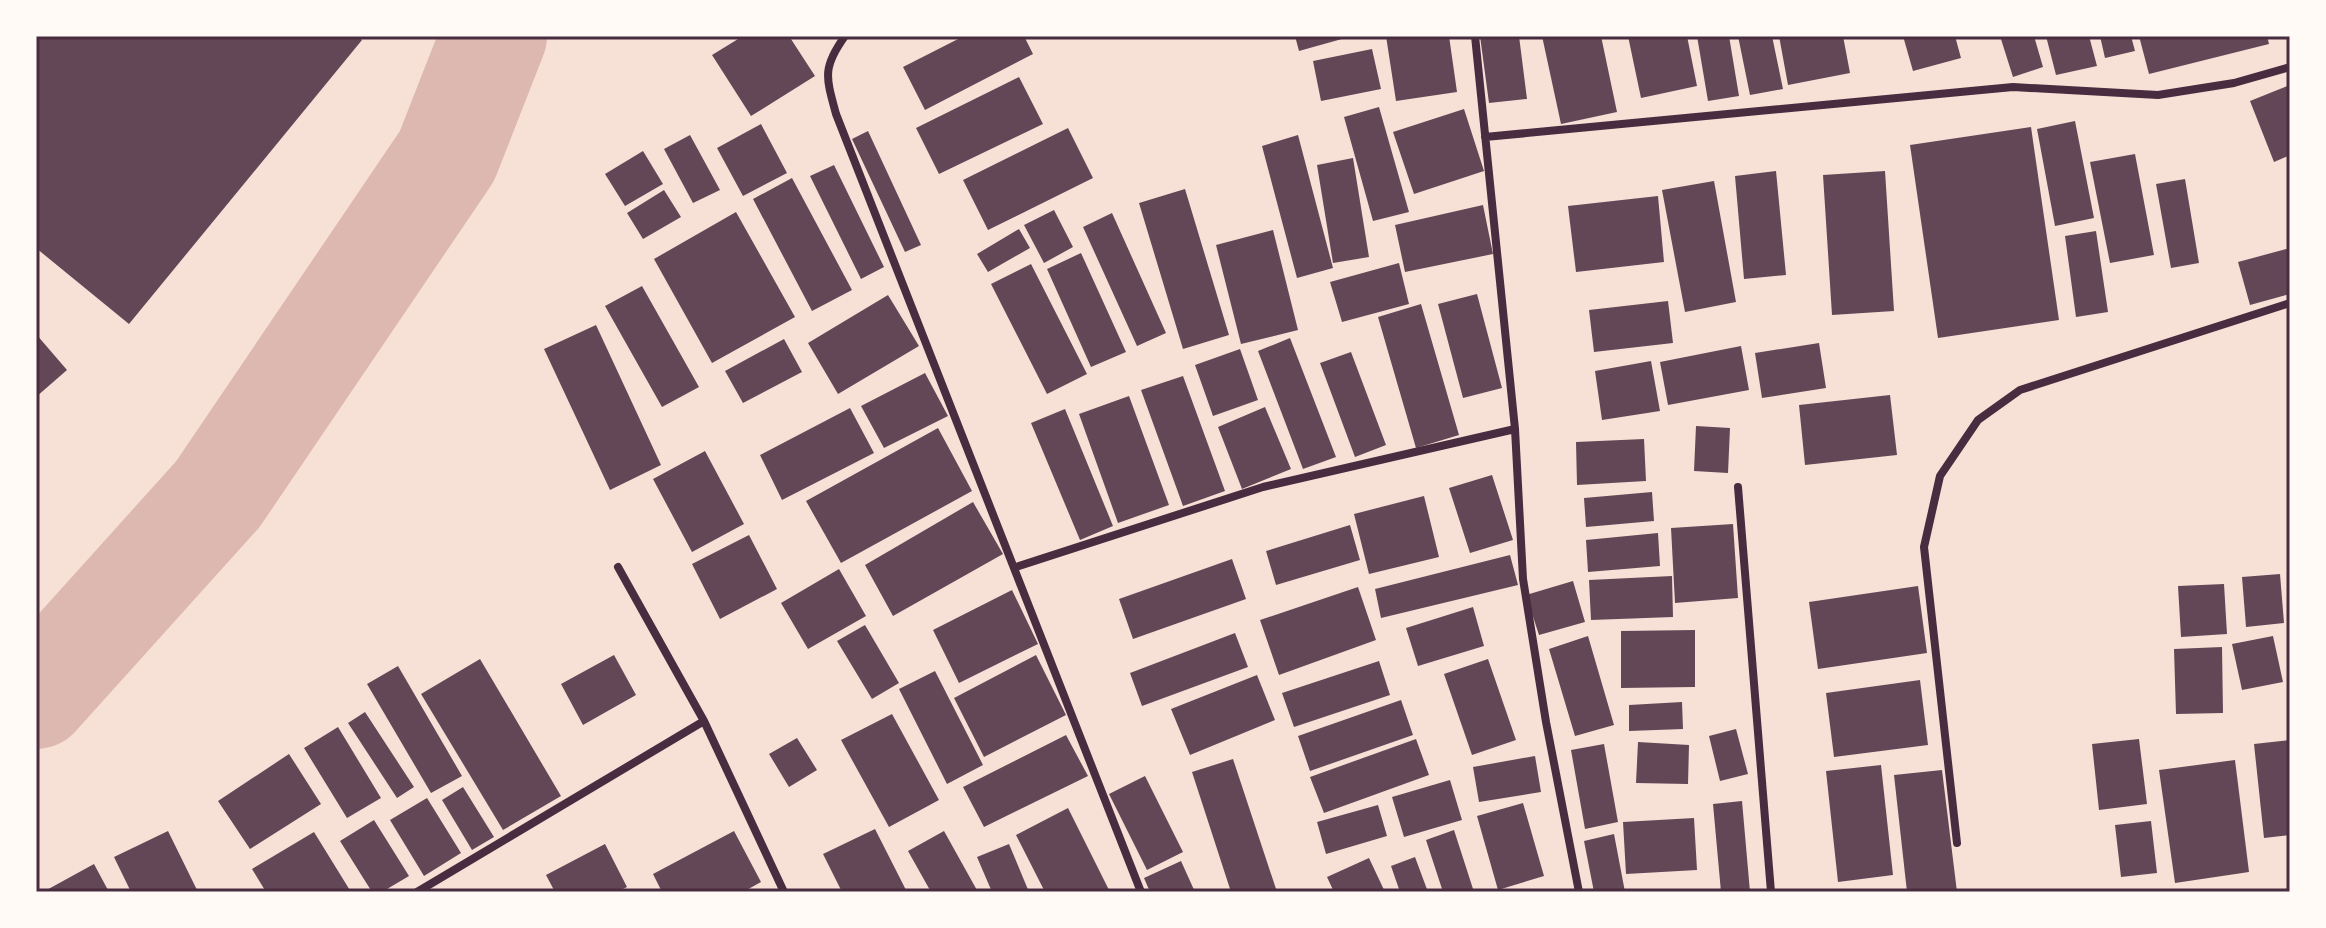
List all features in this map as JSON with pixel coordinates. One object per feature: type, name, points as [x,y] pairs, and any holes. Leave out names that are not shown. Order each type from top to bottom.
[{"type":"street","points":[[845,36],[827,67],[836,114],[1141,892]]},
{"type":"street","points":[[1475,36],[1515,429],[1523,579],[1546,722],[1579,892]]},
{"type":"street","points":[[1485,137],[2013,87],[2158,95],[2234,83],[2290,67]]},
{"type":"street","points":[[1957,843],[1924,547],[1940,476],[1978,420],[2020,390],[2290,303]]},
{"type":"street","points":[[1016,567],[1263,487],[1515,429]]},
{"type":"street","points":[[1738,487],[1771,892]]},
{"type":"street","points":[[618,567],[704,721],[784,892]]},
{"type":"street","points":[[417,892],[704,721]]},
{"type":"building","points":[[36,36],[357,36],[362,40],[129,324],[36,248]]},
{"type":"building","points":[[743,36],[789,36],[815,76],[751,116],[712,55]]},
{"type":"building","points":[[964,36],[1024,36],[1033,54],[925,110],[903,67]]},
{"type":"building","points":[[1295,36],[1349,36],[1349,37],[1299,51]]},
{"type":"building","points":[[1386,36],[1449,36],[1457,92],[1396,101]]},
{"type":"building","points":[[1480,36],[1519,36],[1527,99],[1489,103]]},
{"type":"building","points":[[1542,36],[1601,36],[1617,112],[1561,124]]},
{"type":"building","points":[[1628,36],[1687,36],[1697,86],[1641,98]]},
{"type":"building","points":[[1697,36],[1729,36],[1739,96],[1708,101]]},
{"type":"building","points":[[1738,36],[1772,36],[1783,89],[1750,95]]},
{"type":"building","points":[[1779,36],[1843,36],[1850,73],[1788,85]]},
{"type":"building","points":[[1903,36],[1955,36],[1961,58],[1913,71]]},
{"type":"building","points":[[2000,36],[2034,36],[2043,67],[2013,77]]},
{"type":"building","points":[[2046,36],[2089,36],[2097,66],[2056,75]]},
{"type":"building","points":[[2100,36],[2131,36],[2135,51],[2105,58]]},
{"type":"building","points":[[2139,36],[2267,36],[2269,44],[2149,74]]},
{"type":"building","points":[[1372,49],[1381,89],[1321,101],[1313,61]]},
{"type":"building","points":[[1019,77],[1043,124],[939,174],[916,128]]},
{"type":"building","points":[[2290,85],[2290,155],[2274,162],[2250,101]]},
{"type":"building","points":[[1379,107],[1409,212],[1373,221],[1344,117]]},
{"type":"building","points":[[1464,109],[1484,171],[1414,194],[1393,132]]},
{"type":"building","points":[[2075,121],[2094,218],[2055,226],[2037,129]]},
{"type":"building","points":[[761,124],[787,173],[743,196],[717,148]]},
{"type":"building","points":[[2031,127],[2059,320],[1938,338],[1910,145]]},
{"type":"building","points":[[1068,128],[1093,178],[988,230],[963,180]]},
{"type":"building","points":[[868,131],[921,245],[905,252],[852,139]]},
{"type":"building","points":[[690,135],[720,190],[693,203],[664,149]]},
{"type":"building","points":[[1298,135],[1333,268],[1297,278],[1262,146]]},
{"type":"building","points":[[643,151],[663,184],[625,206],[605,174]]},
{"type":"building","points":[[2135,154],[2154,255],[2110,263],[2090,162]]},
{"type":"building","points":[[1353,158],[1369,257],[1333,263],[1317,165]]},
{"type":"building","points":[[834,165],[884,267],[861,279],[810,176]]},
{"type":"building","points":[[1776,171],[1786,275],[1744,279],[1735,176]]},
{"type":"building","points":[[1885,171],[1894,311],[1832,315],[1823,175]]},
{"type":"building","points":[[792,178],[852,290],[812,311],[753,199]]},
{"type":"building","points":[[2185,179],[2199,263],[2171,268],[2156,184]]},
{"type":"building","points":[[1714,181],[1736,302],[1685,312],[1662,190]]},
{"type":"building","points":[[1185,189],[1229,335],[1183,349],[1139,203]]},
{"type":"building","points":[[664,190],[681,217],[643,239],[627,213]]},
{"type":"building","points":[[1658,196],[1664,262],[1576,272],[1568,206]]},
{"type":"building","points":[[1483,205],[1493,254],[1405,272],[1395,225]]},
{"type":"building","points":[[1054,210],[1073,247],[1044,263],[1024,225]]},
{"type":"building","points":[[736,212],[795,317],[712,363],[654,259]]},
{"type":"building","points":[[1112,213],[1166,333],[1137,346],[1083,227]]},
{"type":"building","points":[[1019,229],[1030,248],[988,272],[977,254]]},
{"type":"building","points":[[1273,230],[1298,330],[1241,344],[1216,245]]},
{"type":"building","points":[[2096,231],[2108,312],[2076,317],[2065,236]]},
{"type":"building","points":[[2290,248],[2290,294],[2250,305],[2238,262]]},
{"type":"building","points":[[1081,253],[1126,352],[1091,367],[1047,269]]},
{"type":"building","points":[[1399,263],[1409,304],[1342,322],[1330,282]]},
{"type":"building","points":[[1031,264],[1087,374],[1047,394],[991,284]]},
{"type":"building","points":[[642,286],[699,387],[662,407],[605,306]]},
{"type":"building","points":[[1477,294],[1502,388],[1463,398],[1438,304]]},
{"type":"building","points":[[888,295],[919,346],[838,394],[808,343]]},
{"type":"building","points":[[1668,301],[1673,343],[1594,352],[1589,310]]},
{"type":"building","points":[[1421,304],[1459,435],[1416,448],[1378,317]]},
{"type":"building","points":[[596,325],[661,465],[610,490],[544,349]]},
{"type":"building","points":[[36,334],[67,370],[36,397]]},
{"type":"building","points":[[1290,338],[1336,457],[1303,469],[1258,351]]},
{"type":"building","points":[[784,339],[802,372],[743,403],[725,371]]},
{"type":"building","points":[[1819,343],[1826,388],[1762,398],[1755,353]]},
{"type":"building","points":[[1741,346],[1749,390],[1668,405],[1660,362]]},
{"type":"building","points":[[1240,349],[1258,400],[1213,416],[1195,365]]},
{"type":"building","points":[[1351,352],[1386,445],[1355,457],[1320,363]]},
{"type":"building","points":[[1651,361],[1660,411],[1602,420],[1595,371]]},
{"type":"building","points":[[925,373],[948,416],[884,448],[861,406]]},
{"type":"building","points":[[1183,376],[1225,491],[1183,506],[1141,390]]},
{"type":"building","points":[[1890,395],[1897,455],[1805,465],[1799,405]]},
{"type":"building","points":[[1129,396],[1169,505],[1118,523],[1079,414]]},
{"type":"building","points":[[1265,407],[1291,469],[1242,489],[1218,427]]},
{"type":"building","points":[[850,408],[874,453],[782,500],[760,455]]},
{"type":"building","points":[[1065,409],[1113,526],[1080,540],[1031,423]]},
{"type":"building","points":[[1696,426],[1730,428],[1728,473],[1694,471]]},
{"type":"building","points":[[938,428],[972,491],[841,563],[806,501]]},
{"type":"building","points":[[1644,439],[1646,481],[1577,485],[1576,442]]},
{"type":"building","points":[[705,451],[744,524],[692,552],[653,479]]},
{"type":"building","points":[[1492,475],[1513,540],[1470,553],[1449,488]]},
{"type":"building","points":[[1652,492],[1654,521],[1586,527],[1584,498]]},
{"type":"building","points":[[1424,496],[1439,557],[1369,574],[1354,514]]},
{"type":"building","points":[[973,502],[1003,554],[893,616],[865,565]]},
{"type":"building","points":[[1733,524],[1738,598],[1675,603],[1671,528]]},
{"type":"building","points":[[1350,525],[1360,560],[1276,585],[1266,551]]},
{"type":"building","points":[[1658,533],[1660,566],[1588,572],[1586,540]]},
{"type":"building","points":[[749,535],[777,589],[720,619],[692,564]]},
{"type":"building","points":[[1510,555],[1518,585],[1381,618],[1375,589]]},
{"type":"building","points":[[1232,559],[1246,599],[1133,639],[1119,599]]},
{"type":"building","points":[[839,569],[866,616],[808,649],[781,603]]},
{"type":"building","points":[[2280,574],[2284,623],[2246,627],[2242,577]]},
{"type":"building","points":[[1672,576],[1673,617],[1591,620],[1589,580]]},
{"type":"building","points":[[1573,581],[1585,622],[1539,635],[1526,595]]},
{"type":"building","points":[[2224,584],[2227,634],[2181,637],[2178,586]]},
{"type":"building","points":[[1918,586],[1927,653],[1818,669],[1809,602]]},
{"type":"building","points":[[1358,587],[1376,640],[1279,675],[1260,620]]},
{"type":"building","points":[[1012,590],[1038,644],[959,683],[933,630]]},
{"type":"building","points":[[1473,607],[1484,646],[1418,666],[1406,628]]},
{"type":"building","points":[[865,625],[899,683],[872,699],[837,641]]},
{"type":"building","points":[[1695,630],[1695,687],[1621,688],[1621,631]]},
{"type":"building","points":[[1235,633],[1248,667],[1142,706],[1130,673]]},
{"type":"building","points":[[1588,636],[1614,725],[1575,736],[1549,649]]},
{"type":"building","points":[[2273,636],[2283,682],[2242,690],[2232,644]]},
{"type":"building","points":[[2222,647],[2223,713],[2176,714],[2174,649]]},
{"type":"building","points":[[614,655],[636,695],[583,725],[561,684]]},
{"type":"building","points":[[1036,655],[1066,715],[984,757],[954,698]]},
{"type":"building","points":[[480,659],[561,796],[503,830],[421,694]]},
{"type":"building","points":[[1488,659],[1516,740],[1472,755],[1444,674]]},
{"type":"building","points":[[1379,661],[1390,695],[1294,727],[1282,693]]},
{"type":"building","points":[[398,666],[462,776],[431,793],[367,684]]},
{"type":"building","points":[[935,671],[983,765],[947,784],[899,689]]},
{"type":"building","points":[[1257,675],[1275,720],[1190,755],[1171,709]]},
{"type":"building","points":[[1920,680],[1928,745],[1834,757],[1826,693]]},
{"type":"building","points":[[1401,700],[1413,735],[1310,771],[1298,736]]},
{"type":"building","points":[[1682,702],[1683,729],[1629,731],[1629,705]]},
{"type":"building","points":[[365,712],[414,787],[397,798],[348,723]]},
{"type":"building","points":[[892,714],[939,800],[889,827],[841,740]]},
{"type":"building","points":[[338,727],[381,798],[347,818],[304,748]]},
{"type":"building","points":[[1736,729],[1748,774],[1720,781],[1709,736]]},
{"type":"building","points":[[1066,735],[1088,776],[984,827],[963,787]]},
{"type":"building","points":[[797,738],[817,770],[789,787],[769,754]]},
{"type":"building","points":[[1416,739],[1429,775],[1324,813],[1310,777]]},
{"type":"building","points":[[2139,739],[2147,804],[2099,810],[2092,744]]},
{"type":"building","points":[[2290,740],[2290,835],[2264,838],[2254,744]]},
{"type":"building","points":[[1638,742],[1689,745],[1688,784],[1636,783]]},
{"type":"building","points":[[1604,744],[1618,822],[1585,829],[1571,750]]},
{"type":"building","points":[[289,754],[321,804],[250,849],[218,801]]},
{"type":"building","points":[[1535,756],[1541,792],[1479,802],[1473,767]]},
{"type":"building","points":[[1233,759],[1277,892],[1231,892],[1192,772]]},
{"type":"building","points":[[2235,760],[2249,872],[2175,883],[2159,770]]},
{"type":"building","points":[[1881,765],[1893,875],[1838,882],[1826,771]]},
{"type":"building","points":[[1942,770],[1957,892],[1907,892],[1894,775]]},
{"type":"building","points":[[1145,776],[1183,852],[1147,870],[1109,794]]},
{"type":"building","points":[[1450,780],[1462,820],[1404,837],[1392,797]]},
{"type":"building","points":[[463,787],[494,837],[472,850],[442,800]]},
{"type":"building","points":[[427,798],[461,853],[424,876],[390,820]]},
{"type":"building","points":[[1742,801],[1750,892],[1721,892],[1713,804]]},
{"type":"building","points":[[1523,803],[1544,876],[1498,890],[1477,816]]},
{"type":"building","points":[[1378,805],[1387,836],[1326,854],[1317,822]]},
{"type":"building","points":[[1068,808],[1110,892],[1045,892],[1016,835]]},
{"type":"building","points":[[1694,818],[1697,870],[1626,874],[1623,822]]},
{"type":"building","points":[[374,820],[409,876],[382,892],[372,892],[340,841]]},
{"type":"building","points":[[2151,821],[2157,873],[2121,877],[2115,825]]},
{"type":"building","points":[[875,829],[907,892],[842,892],[823,854]]},
{"type":"building","points":[[1454,830],[1474,892],[1443,892],[1426,840]]},
{"type":"building","points":[[168,831],[198,892],[131,892],[114,857]]},
{"type":"building","points":[[734,831],[761,882],[743,892],[662,892],[653,874]]},
{"type":"building","points":[[944,831],[978,892],[931,892],[908,851]]},
{"type":"building","points":[[314,832],[351,892],[266,892],[252,869]]},
{"type":"building","points":[[1614,834],[1625,892],[1594,892],[1584,841]]},
{"type":"building","points":[[605,844],[627,887],[617,892],[555,892],[546,875]]},
{"type":"building","points":[[1009,844],[1029,892],[992,892],[977,857]]},
{"type":"building","points":[[1415,857],[1428,892],[1400,892],[1391,866]]},
{"type":"building","points":[[1369,858],[1385,892],[1334,892],[1327,877]]},
{"type":"building","points":[[1181,861],[1195,892],[1150,892],[1144,878]]},
{"type":"building","points":[[94,864],[109,892],[43,892]]},
{"type":"waterway","points":[[36,696],[218,494],[447,156],[494,36]]}]
